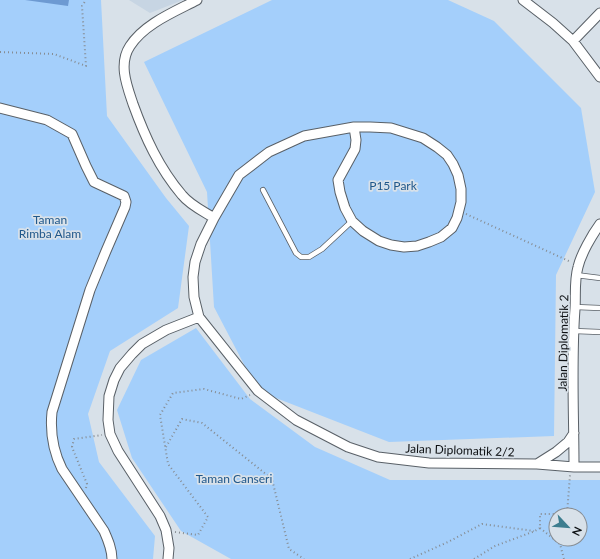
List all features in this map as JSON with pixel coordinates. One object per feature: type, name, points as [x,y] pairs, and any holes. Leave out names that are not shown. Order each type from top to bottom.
[{"type":"street","points":[[197,0],[160,20],[138,35],[129,47],[125,57],[124,71],[127,86],[141,126],[157,159],[182,196],[214,218]]},
{"type":"street","points":[[523,0],[553,23],[573,41],[600,77]]},
{"type":"street","points":[[573,41],[600,13]]},
{"type":"street","points":[[0,108],[47,120],[72,134],[94,182],[124,196],[126,202],[90,290],[52,412],[51,424],[52,438],[57,458],[62,469],[104,531],[112,553],[112,559]]},
{"type":"street","name":"Jalan Diplomatik 2/2","points":[[354,127],[356,140],[355,149],[338,180],[345,208],[352,221],[378,240],[391,245],[404,247],[417,246],[429,242],[441,237],[452,228],[461,202],[461,189],[458,175],[453,164],[446,155],[423,138],[391,128],[370,127],[354,127],[304,136],[269,152],[239,175],[214,218],[201,244],[195,262],[193,277],[194,297],[199,317],[258,391],[296,420],[348,447],[378,458],[429,463],[537,464],[572,467],[600,467]]},
{"type":"street","name":"Jalan Diplomatik 2","points":[[572,467],[574,432],[573,331],[576,275],[578,265],[600,224]]},
{"type":"street","points":[[168,559],[169,548],[166,530],[160,516],[118,451],[110,434],[108,420],[109,396],[120,368],[142,344],[166,330],[199,317]]},
{"type":"street","points":[[537,464],[556,452],[568,442],[574,432]]},
{"type":"lane","points":[[264,190],[296,253],[301,257],[309,257],[322,249],[352,221]]},
{"type":"lane","points":[[576,275],[600,278]]},
{"type":"lane","points":[[575,307],[600,308]]},
{"type":"lane","points":[[573,331],[600,332]]},
{"type":"path","points":[[0,52],[54,54],[86,66],[82,6],[86,0]]},
{"type":"path","points":[[458,211],[578,265]]},
{"type":"path","points":[[166,530],[198,535],[208,517],[168,464],[160,415],[174,393],[204,389],[241,399],[258,391]]},
{"type":"path","points":[[166,448],[182,419],[202,423],[272,479],[289,549],[304,559]]},
{"type":"path","points":[[82,498],[87,484],[72,447],[74,439],[110,434]]},
{"type":"path","points":[[540,528],[540,514],[567,514],[572,467]]},
{"type":"path","points":[[410,559],[448,542],[482,524],[535,531]]},
{"type":"path","points":[[474,559],[495,546],[540,528]]},
{"type":"path","points":[[540,528],[560,544],[564,559]]},
{"type":"shaded area","points":[[25,0],[69,0],[68,6]]},
{"type":"shaded area","points":[[129,0],[183,0],[150,13]]},
{"type":"green space","name":"Taman Rimba Alam","points":[[0,0],[101,0],[107,116],[166,198],[189,226],[178,308],[110,351],[88,414],[99,462],[155,536],[153,559],[0,559]]},
{"type":"green space","name":"P15 Park","points":[[272,0],[448,0],[494,21],[581,108],[595,192],[556,275],[554,436],[389,442],[258,391],[214,307],[207,192],[144,62]]},
{"type":"green space","name":"Taman Canseri","points":[[196,328],[250,399],[315,447],[390,480],[600,480],[600,559],[231,559],[181,531],[132,458],[117,410],[141,360]]}]
